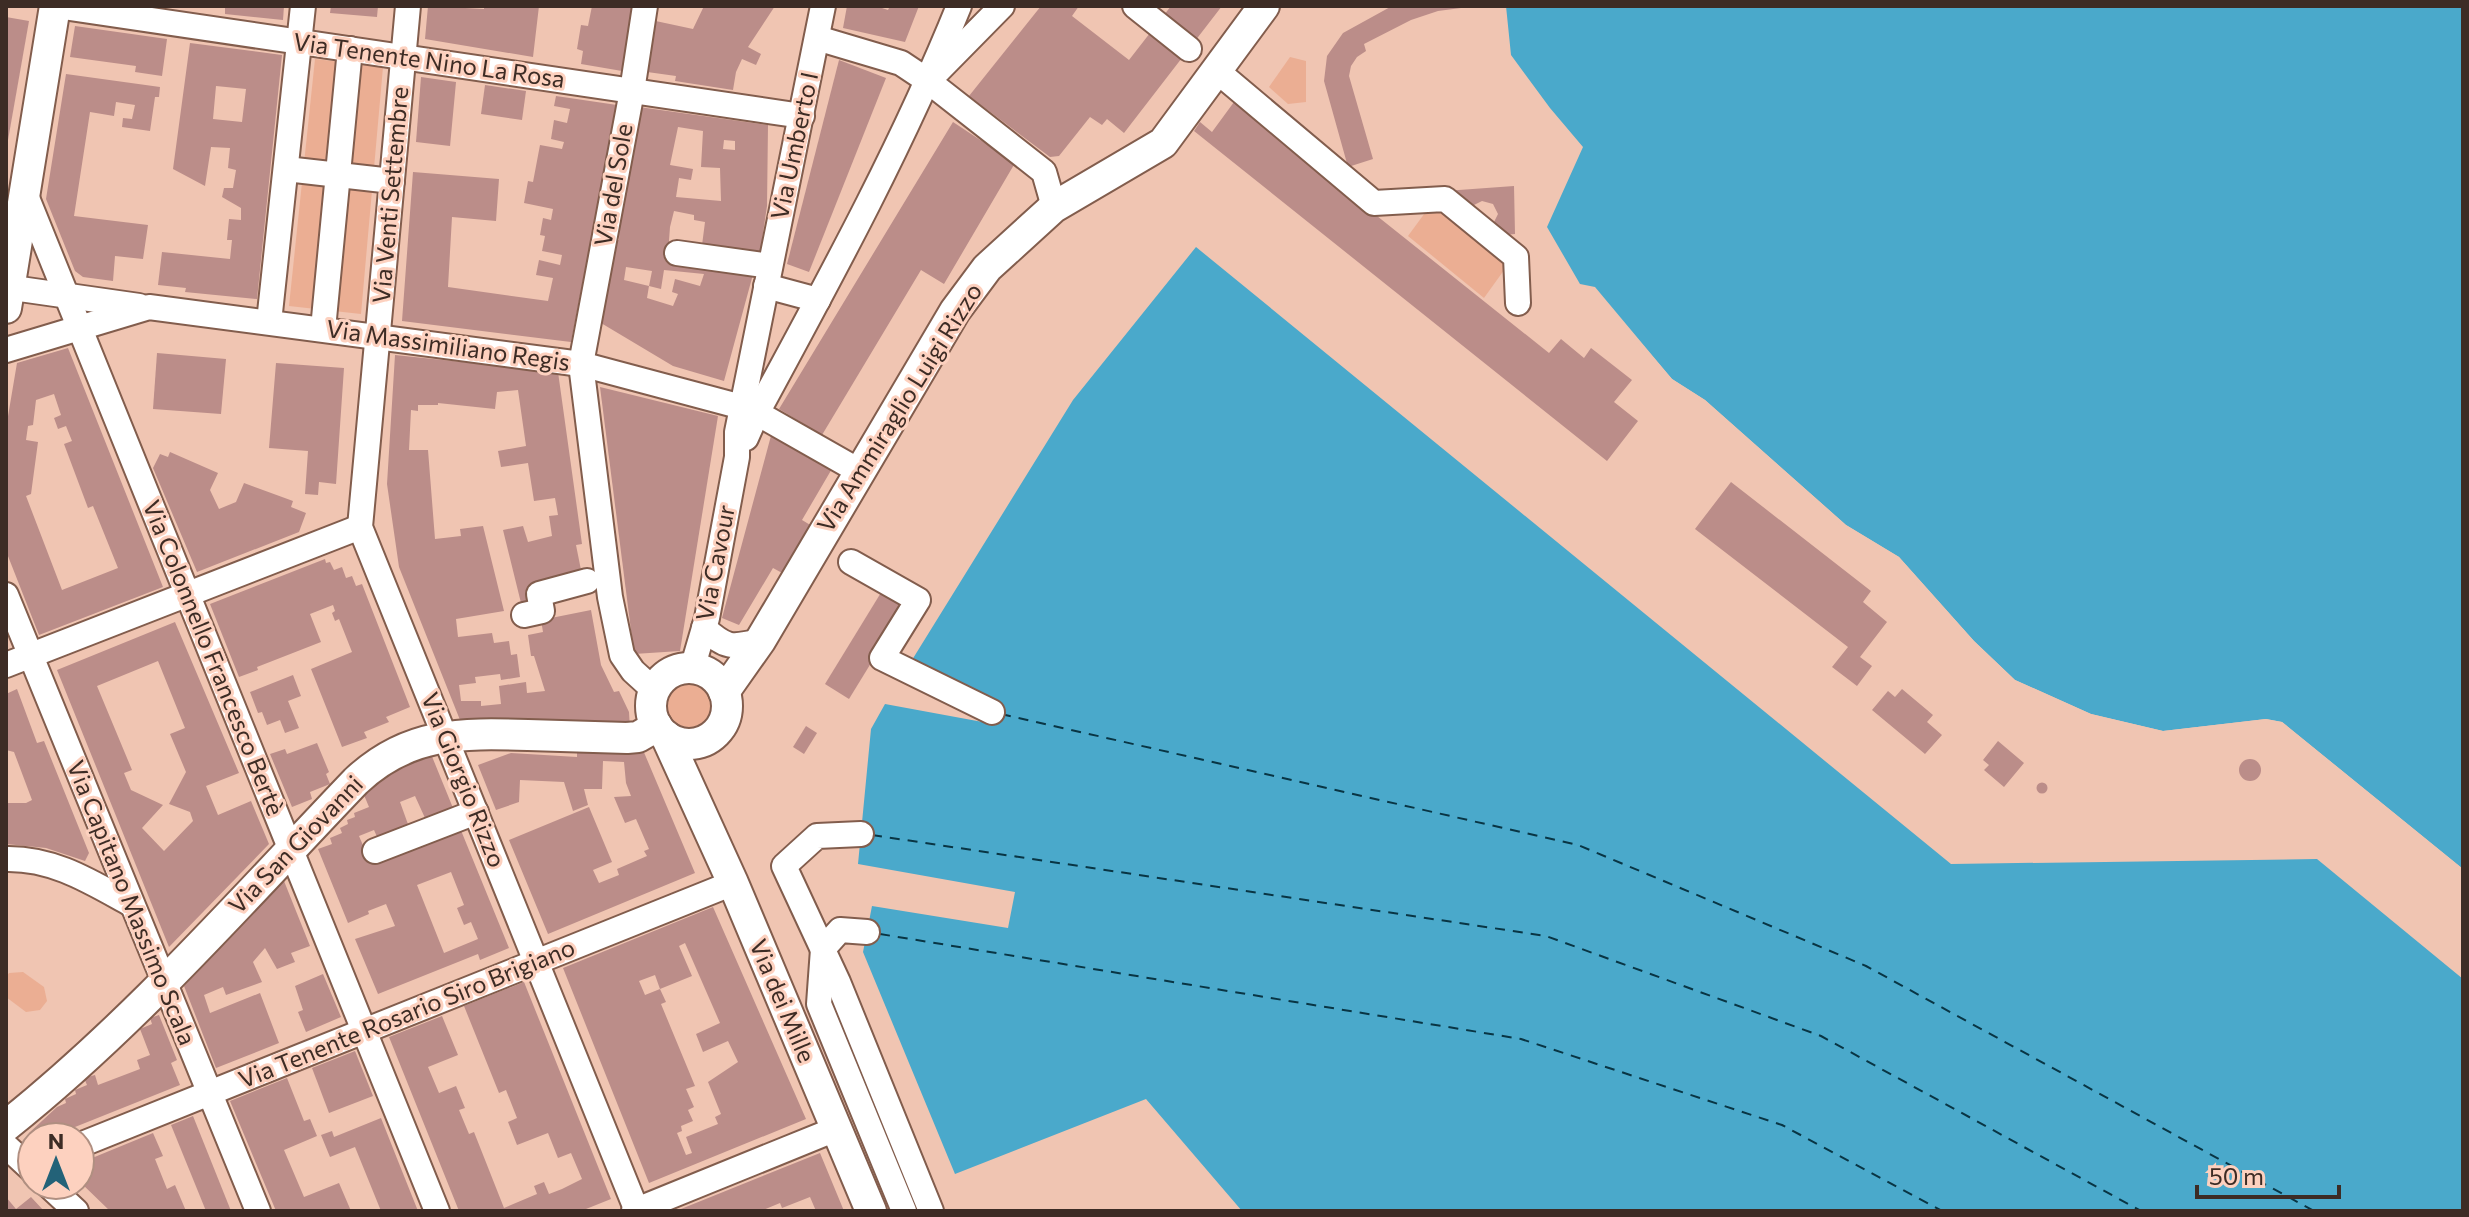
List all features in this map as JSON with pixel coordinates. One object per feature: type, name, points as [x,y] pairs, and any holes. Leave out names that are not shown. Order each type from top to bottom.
[{"type":"main road","points":[[7,294],[55,6]]},
{"type":"main road","points":[[1217,71],[1264,6]]},
{"type":"main road","name":"Via Ammiraglio Luigi Rizzo","points":[[724,692],[760,641],[955,311],[987,268],[1054,207],[1163,143],[1217,71]]},
{"type":"main road","points":[[655,691],[659,683],[674,672],[692,669],[712,676],[724,692],[727,709],[723,724],[700,742],[677,742],[662,731]]},
{"type":"main road","name":"Via dei Mille","points":[[655,691],[651,709],[733,883],[871,1211]]},
{"type":"main road","name":"Via San Giovanni","points":[[6,1126],[81,1062],[163,982],[371,767],[406,747],[445,736],[627,738],[662,731]]},
{"type":"main road","points":[[692,792],[700,742]]},
{"type":"street","name":"Via Tenente Nino La Rosa","points":[[55,6],[802,116]]},
{"type":"street","points":[[269,322],[303,6]]},
{"type":"street","name":"Via Venti Settembre","points":[[378,336],[408,6]]},
{"type":"street","name":"Via del Sole","points":[[645,6],[581,364],[610,597],[622,655],[633,671],[655,691]]},
{"type":"street","name":"Via Umberto I","points":[[750,410],[768,276],[823,6]]},
{"type":"street","points":[[960,9],[966,24],[982,6]]},
{"type":"street","points":[[928,81],[1002,6]]},
{"type":"street","points":[[1135,6],[1189,49]]},
{"type":"street","points":[[960,9],[959,24],[976,31]]},
{"type":"street","points":[[750,410],[818,300],[858,226],[960,9]]},
{"type":"street","points":[[817,38],[901,63],[928,81],[1044,172],[1054,207]]},
{"type":"street","points":[[323,329],[350,49]]},
{"type":"street","points":[[1217,71],[1374,203],[1445,199],[1516,257],[1518,303]]},
{"type":"street","points":[[286,169],[392,181]]},
{"type":"street","name":"Via Colonnello Francesco Bertè","points":[[25,193],[437,1211]]},
{"type":"street","points":[[677,253],[768,276],[818,300]]},
{"type":"street","name":"Via Massimiliano Regis","points":[[7,294],[67,295],[581,364],[750,410],[859,471]]},
{"type":"street","name":"Via Massimiliano Regis","points":[[6,350],[149,307]]},
{"type":"street","name":"Via Giorgio Rizzo","points":[[378,336],[360,527],[636,1211]]},
{"type":"street","name":"Via Cavour","points":[[692,669],[704,628],[737,457],[737,432],[750,410]]},
{"type":"street","points":[[6,665],[360,527]]},
{"type":"street","points":[[851,562],[918,600],[882,658],[992,712]]},
{"type":"street","points":[[524,615],[542,611],[539,594],[587,581]]},
{"type":"street","name":"Via Capitano Massimo Scala","points":[[6,595],[258,1211]]},
{"type":"street","points":[[704,628],[722,643],[734,647],[760,641]]},
{"type":"street","points":[[375,851],[476,812]]},
{"type":"street","points":[[861,834],[817,836],[784,866],[823,949],[931,1211]]},
{"type":"street","points":[[6,859],[44,862],[66,869],[131,904]]},
{"type":"street","name":"Via Tenente Rosario Siro Brigiano","points":[[96,1139],[733,883]]},
{"type":"street","points":[[867,932],[840,930],[823,949],[819,1004],[904,1211]]},
{"type":"street","points":[[636,1211],[836,1129]]},
{"type":"shaded area","points":[[1290,57],[1306,61],[1306,102],[1288,104],[1269,87]]},
{"type":"shaded area","points":[[315,59],[383,67],[361,314],[289,306]]},
{"type":"shaded area","points":[[1430,206],[1445,206],[1512,259],[1484,298],[1408,236]]},
{"type":"shaded area","points":[[689,684],[704,691],[711,706],[704,721],[689,728],[674,721],[667,706],[674,691]]},
{"type":"shaded area","points":[[23,972],[44,987],[47,1001],[40,1010],[26,1012],[6,997],[6,977],[9,973]]},
{"type":"water","points":[[1506,6],[2463,6],[2463,869],[2282,722],[2266,719],[2163,731],[2091,714],[2015,680],[1974,641],[1899,557],[1846,525],[1705,400],[1672,379],[1595,287],[1580,284],[1547,227],[1583,147],[1511,55]]},
{"type":"water","points":[[1196,247],[1951,864],[2317,859],[2463,979],[2463,1211],[1242,1211],[1146,1099],[955,1174],[863,952],[872,906],[1008,928],[1015,892],[858,864],[871,729],[885,704],[988,723],[912,660],[1073,400]]},
{"type":"pier","points":[[1630,330],[1672,379],[1705,400],[1846,525],[1899,557],[1974,641],[2015,680],[2091,714],[2163,731],[2266,719],[2282,722],[2463,869],[2463,873],[2280,726],[2266,723],[2162,735],[2089,718],[2013,683],[1971,644],[1896,561],[1844,529],[1702,403],[1669,382],[1643,352]]},
{"type":"building","points":[[225,6],[284,6],[283,20],[225,14]]},
{"type":"building","points":[[331,6],[378,6],[377,17],[330,13]]},
{"type":"building","points":[[428,6],[484,9],[484,6],[539,6],[533,57],[425,39]]},
{"type":"building","points":[[592,6],[634,6],[622,71],[581,64],[583,51],[577,49],[581,25],[588,26]]},
{"type":"building","points":[[704,6],[775,6],[748,47],[761,54],[756,65],[742,59],[733,90],[675,81],[676,76],[640,71],[651,20],[693,29]]},
{"type":"building","points":[[847,6],[876,6],[888,10],[890,6],[919,6],[905,42],[843,28]]},
{"type":"building","points":[[1041,6],[1079,6],[1072,16],[1129,60],[1171,6],[1222,6],[1124,133],[1107,119],[1102,125],[1090,117],[1059,156],[1050,157],[969,96]]},
{"type":"building","points":[[1392,6],[1461,8],[1438,11],[1411,20],[1364,44],[1366,51],[1357,57],[1349,76],[1373,159],[1348,167],[1324,81],[1327,56],[1343,33]]},
{"type":"building","points":[[6,17],[29,21],[8,140],[6,140]]},
{"type":"building","points":[[75,26],[167,39],[162,76],[135,72],[136,66],[70,57]]},
{"type":"building","points":[[190,43],[282,55],[257,299],[185,292],[186,288],[158,285],[162,252],[230,259],[232,240],[227,240],[229,219],[241,220],[241,208],[222,197],[224,188],[233,188],[236,170],[228,168],[230,148],[211,147],[205,186],[173,169]],"holes":[[[216,86],[246,89],[242,122],[213,119]]]},
{"type":"building","points":[[839,60],[886,78],[809,272],[787,264]]},
{"type":"building","points":[[66,74],[160,87],[159,97],[155,97],[150,131],[122,127],[123,118],[132,119],[135,105],[116,102],[114,116],[90,112],[74,216],[148,225],[143,259],[115,256],[113,281],[83,277],[75,271],[46,199]]},
{"type":"building","points":[[421,77],[456,82],[450,146],[416,142]]},
{"type":"building","points":[[485,85],[526,91],[522,120],[481,114]]},
{"type":"building","points":[[556,96],[617,105],[571,342],[402,321],[413,172],[499,179],[496,221],[452,217],[448,287],[548,301],[553,278],[536,275],[539,260],[560,265],[562,255],[542,251],[545,236],[540,235],[543,218],[551,220],[553,209],[524,203],[528,181],[533,182],[540,145],[562,149],[564,142],[551,139],[554,120],[567,123],[570,109],[554,106]]},
{"type":"building","points":[[1234,102],[1549,353],[1561,339],[1584,358],[1591,348],[1632,380],[1614,402],[1638,421],[1607,461],[1194,131],[1200,122],[1212,132]]},
{"type":"building","points":[[639,107],[768,125],[767,206],[759,260],[701,253],[705,222],[694,220],[694,215],[674,211],[670,227],[668,254],[755,267],[724,381],[673,366],[601,323],[616,240],[619,240]],"holes":[[[678,127],[703,131],[701,167],[720,168],[721,201],[676,197],[679,178],[691,180],[693,169],[670,165]],[[724,140],[735,141],[735,150],[723,149]],[[626,267],[652,271],[649,286],[624,280]],[[664,270],[704,274],[700,286],[675,279],[672,292],[678,294],[673,306],[647,298],[649,286],[661,289]]]},
{"type":"building","points":[[953,122],[1015,163],[944,284],[921,270],[822,435],[779,409]]},
{"type":"building","points":[[1514,186],[1515,234],[1504,235],[1492,226],[1498,214],[1493,204],[1482,201],[1474,205],[1471,211],[1445,191]]},
{"type":"building","points":[[68,348],[163,587],[39,635],[6,551],[6,428],[17,363]],"holes":[[[54,394],[61,415],[54,418],[58,429],[66,426],[72,441],[64,444],[88,508],[93,506],[118,568],[62,590],[26,496],[31,494],[38,442],[26,440],[28,426],[33,425],[36,400]]]},
{"type":"building","points":[[157,353],[226,359],[221,414],[153,409]]},
{"type":"building","points":[[395,355],[558,372],[582,544],[576,545],[582,575],[521,603],[503,530],[523,526],[528,542],[552,536],[549,516],[558,515],[555,498],[534,501],[528,463],[501,467],[498,451],[526,446],[518,390],[497,392],[495,409],[438,403],[418,405],[418,411],[411,410],[409,450],[428,450],[435,539],[461,536],[460,529],[483,526],[504,611],[456,619],[458,637],[492,633],[494,643],[509,641],[511,655],[517,654],[520,677],[501,680],[500,674],[475,677],[476,683],[459,685],[461,701],[481,701],[481,706],[501,704],[499,686],[526,682],[527,693],[545,691],[534,656],[531,656],[528,635],[543,632],[541,620],[591,610],[601,665],[614,692],[619,691],[629,712],[630,729],[462,725],[399,567],[387,484]]},
{"type":"building","points":[[276,363],[344,368],[336,484],[319,482],[318,495],[305,494],[308,451],[269,448]]},
{"type":"building","points":[[600,387],[718,416],[680,651],[634,654]]},
{"type":"building","points":[[772,432],[833,467],[802,520],[812,526],[784,574],[773,568],[739,625],[722,618]]},
{"type":"building","points":[[170,452],[218,473],[210,490],[219,509],[236,502],[244,483],[293,501],[291,507],[306,513],[299,532],[197,572],[153,468],[160,454],[168,457]]},
{"type":"building","points":[[1731,482],[1871,591],[1863,602],[1887,622],[1860,657],[1872,666],[1857,686],[1832,667],[1848,647],[1695,529]]},
{"type":"building","points":[[325,559],[334,570],[342,567],[346,578],[352,576],[356,586],[362,584],[410,707],[386,717],[389,722],[364,732],[367,738],[342,747],[311,669],[352,652],[339,619],[335,621],[333,605],[310,614],[321,642],[239,677],[210,604]]},
{"type":"building","points":[[882,591],[906,606],[849,699],[825,684]]},
{"type":"building","points":[[175,622],[239,773],[206,786],[218,815],[251,801],[269,844],[169,947],[57,670]],"holes":[[[158,661],[185,728],[170,734],[186,772],[169,804],[190,812],[193,821],[164,851],[142,828],[163,805],[131,790],[124,773],[132,770],[97,686]]]},
{"type":"building","points":[[293,675],[301,696],[288,701],[299,728],[285,733],[280,720],[267,725],[262,712],[258,713],[250,692]]},
{"type":"building","points":[[17,689],[37,743],[44,741],[89,853],[85,861],[46,848],[6,844],[6,803],[32,800],[14,752],[6,750],[6,694]]},
{"type":"building","points":[[1902,689],[1933,715],[1927,722],[1942,735],[1925,754],[1872,710],[1888,691],[1895,697]]},
{"type":"building","points":[[806,726],[817,733],[804,754],[793,747]]},
{"type":"building","points":[[1998,741],[2024,763],[2004,787],[1984,770],[1989,765],[1983,760]]},
{"type":"building","points":[[317,743],[329,772],[326,774],[330,784],[310,792],[312,799],[292,807],[270,754],[285,749],[287,754]]},
{"type":"building","points":[[577,749],[643,750],[695,873],[548,934],[509,840],[589,807],[612,862],[593,870],[599,883],[619,875],[617,869],[647,856],[644,851],[649,849],[636,819],[625,823],[614,797],[631,796],[624,762],[603,761],[602,789],[584,789],[588,805],[573,811],[564,782],[520,780],[519,802],[496,810],[478,765],[511,753],[577,757]]},
{"type":"building","points":[[431,754],[453,808],[425,818],[415,796],[400,802],[409,827],[378,839],[374,830],[359,836],[371,864],[460,828],[509,948],[480,960],[478,954],[378,994],[355,939],[395,926],[386,904],[348,923],[318,849],[332,844],[330,838],[342,833],[340,828],[355,817],[354,813],[369,807],[364,795],[382,776],[404,762]],"holes":[[[451,872],[464,905],[457,908],[464,925],[471,922],[478,939],[444,953],[417,885]]]},
{"type":"building","points":[[2250,759],[2258,762],[2261,770],[2258,778],[2250,781],[2242,778],[2239,770],[2242,762]]},
{"type":"building","points":[[2042,782],[2048,788],[2042,794],[2036,788]]},
{"type":"building","points":[[284,881],[310,946],[291,953],[295,962],[277,969],[265,948],[253,962],[262,982],[226,995],[223,987],[204,995],[210,1013],[260,993],[279,1043],[216,1068],[184,986]]},
{"type":"building","points":[[713,907],[806,1119],[649,1183],[563,968]],"holes":[[[685,943],[720,1023],[696,1034],[703,1052],[728,1041],[738,1062],[708,1082],[721,1114],[715,1117],[718,1124],[686,1137],[692,1153],[686,1155],[677,1133],[682,1131],[681,1126],[693,1121],[688,1110],[694,1107],[686,1089],[695,1086],[661,1004],[666,1002],[660,989],[692,976],[679,946]],[[655,975],[660,989],[645,995],[639,981]]]},
{"type":"building","points":[[323,974],[341,1017],[306,1032],[298,1012],[303,1010],[295,986]]},
{"type":"building","points":[[524,982],[611,1199],[581,1211],[459,1211],[389,1037],[442,1016],[458,1055],[428,1067],[439,1093],[456,1086],[465,1108],[459,1110],[469,1134],[474,1132],[504,1208],[537,1194],[534,1186],[544,1182],[549,1194],[562,1189],[582,1179],[571,1153],[558,1158],[548,1133],[517,1145],[508,1122],[517,1118],[506,1090],[499,1093],[464,1006]]},
{"type":"building","points":[[159,1015],[177,1060],[171,1063],[180,1085],[90,1121],[42,1121],[66,1103],[65,1099],[76,1094],[75,1090],[87,1085],[84,1078],[95,1075],[98,1085],[140,1069],[137,1060],[150,1055],[140,1029],[152,1024],[150,1018]]},
{"type":"building","points":[[355,1051],[373,1096],[329,1113],[312,1068]]},
{"type":"building","points":[[287,1078],[304,1121],[310,1119],[317,1136],[284,1150],[304,1197],[339,1183],[351,1211],[276,1211],[230,1101]]},
{"type":"building","points":[[193,1116],[231,1211],[206,1211],[171,1125]]},
{"type":"building","points":[[381,1118],[418,1211],[381,1211],[355,1147],[330,1157],[321,1135],[332,1131],[334,1137]]},
{"type":"building","points":[[153,1133],[163,1156],[155,1159],[167,1189],[175,1185],[186,1211],[110,1211],[96,1197],[96,1156]]},
{"type":"building","points":[[820,1153],[844,1211],[816,1211],[810,1197],[782,1208],[780,1203],[761,1211],[676,1211]]},
{"type":"building","points":[[6,1197],[16,1209],[26,1201],[35,1201],[44,1211],[6,1211]]},
{"type":"ferry route","points":[[1001,714],[1578,845],[1866,966],[2314,1211]]},
{"type":"ferry route","points":[[872,835],[1546,936],[1821,1036],[2141,1211]]},
{"type":"ferry route","points":[[880,934],[1521,1039],[1782,1125],[1942,1211]]}]
